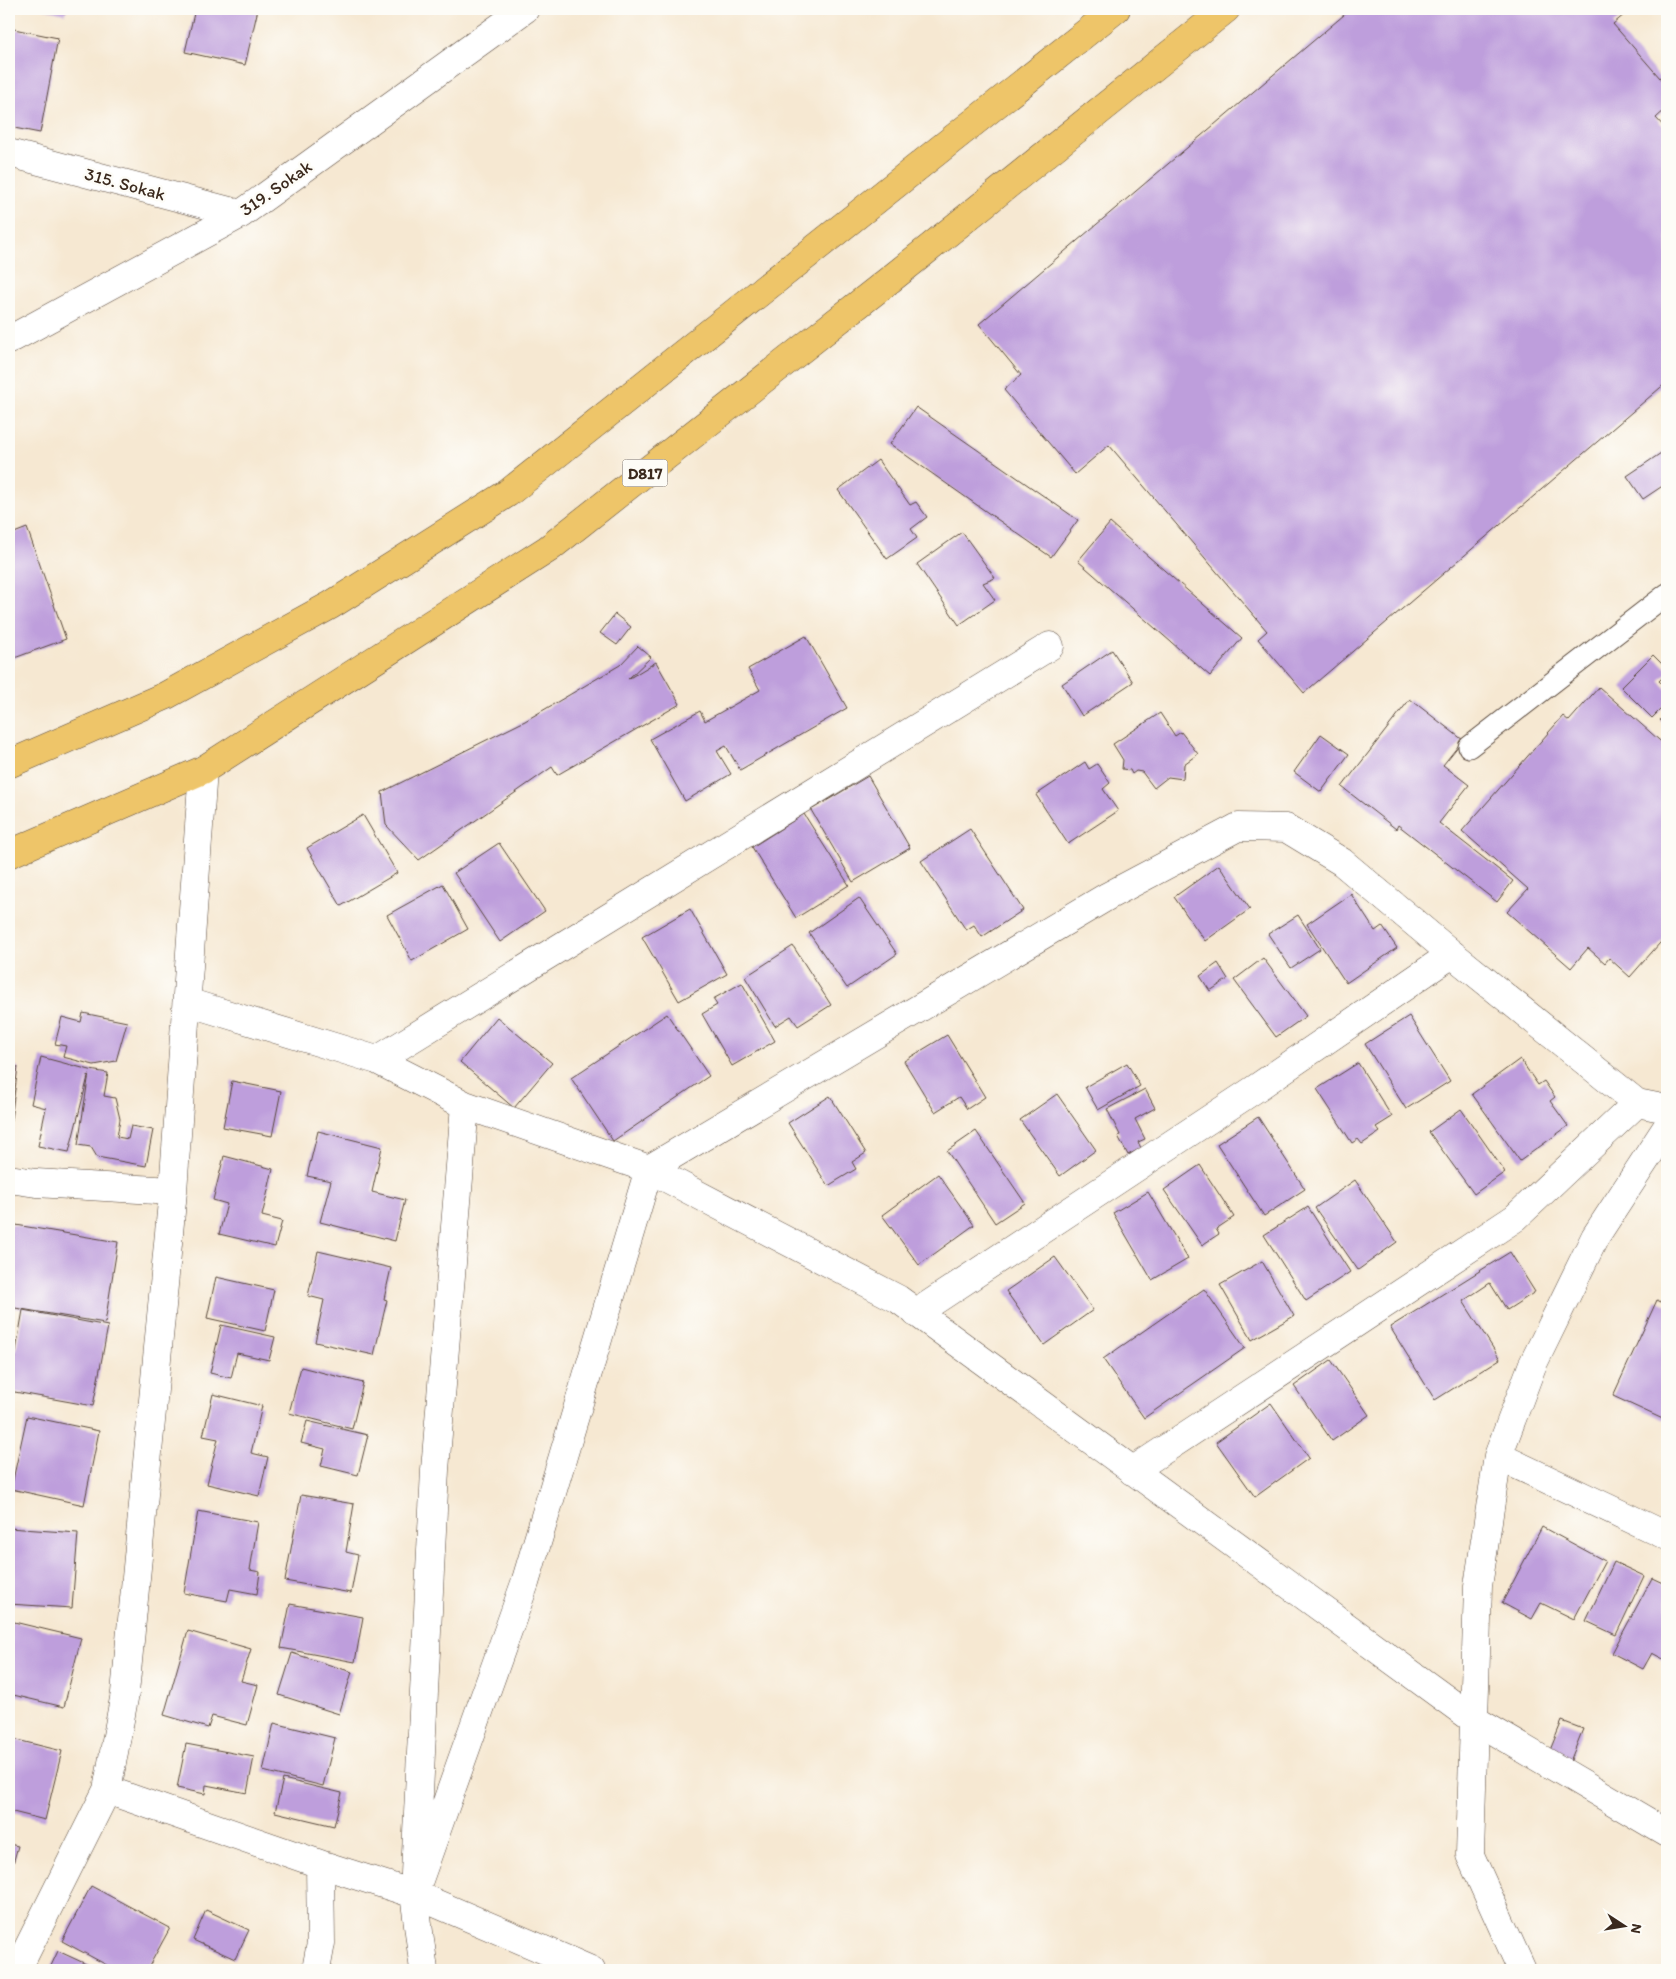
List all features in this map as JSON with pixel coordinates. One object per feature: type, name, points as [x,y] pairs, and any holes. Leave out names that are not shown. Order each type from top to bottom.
[{"type":"highway","points":[[9,764],[165,696],[332,605],[508,493],[1116,9]]},
{"type":"highway","name":"D817","points":[[9,854],[203,770],[548,549],[897,274],[1226,9]]},
{"type":"street","name":"319. Sokak","points":[[9,340],[241,214],[525,9]]},
{"type":"street","name":"315. Sokak","points":[[9,153],[241,214]]},
{"type":"street","points":[[377,1060],[1050,646]]},
{"type":"street","points":[[17,1970],[106,1790],[125,1693],[173,1191],[203,770]]},
{"type":"street","points":[[414,1894],[525,1583],[649,1169],[1108,896],[1238,827],[1286,828],[1342,862],[1452,954],[1637,1103],[1667,1110]]},
{"type":"street","points":[[916,1313],[1244,1096],[1452,954]]},
{"type":"street","points":[[187,1002],[377,1060],[464,1105],[649,1169],[898,1299],[1473,1719],[1667,1833]]},
{"type":"street","points":[[1132,1470],[1515,1218],[1637,1103]]},
{"type":"street","points":[[424,1970],[414,1894],[435,1470],[464,1105]]},
{"type":"street","points":[[1522,1970],[1470,1854],[1478,1586],[1498,1456],[1532,1366],[1595,1237],[1667,1127]]},
{"type":"street","points":[[9,1178],[36,1183],[173,1191]]},
{"type":"street","points":[[1498,1456],[1667,1536]]},
{"type":"street","points":[[106,1790],[320,1864],[414,1894],[591,1970]]},
{"type":"street","points":[[316,1970],[321,1943],[320,1864]]},
{"type":"lane","points":[[1469,747],[1667,594]]},
{"type":"building","points":[[44,9],[67,9],[65,14]]},
{"type":"building","points":[[195,9],[258,9],[245,65],[185,52]]},
{"type":"building","points":[[1351,9],[1631,9],[1613,24],[1667,86],[1667,108],[1656,118],[1667,130],[1667,382],[1304,693],[1258,639],[1267,631],[1109,445],[1075,474],[1004,390],[1021,375],[979,324]]},
{"type":"building","points":[[9,28],[58,38],[40,133],[9,127]]},
{"type":"building","points":[[916,407],[1078,520],[1051,557],[890,444]]},
{"type":"building","points":[[1664,451],[1667,455],[1667,483],[1643,499],[1627,476]]},
{"type":"building","points":[[878,460],[910,505],[916,502],[927,517],[911,529],[917,538],[887,559],[838,490]]},
{"type":"building","points":[[1110,523],[1242,638],[1210,676],[1078,561]]},
{"type":"building","points":[[27,528],[66,639],[9,660],[9,535]]},
{"type":"building","points":[[962,532],[995,578],[983,583],[995,600],[959,625],[917,564]]},
{"type":"building","points":[[615,614],[631,627],[617,645],[600,633]]},
{"type":"building","points":[[806,636],[847,708],[740,770],[726,746],[717,751],[731,774],[685,801],[650,739],[700,711],[705,721],[760,690],[748,669]]},
{"type":"building","points":[[638,646],[651,657],[628,679],[656,662],[680,704],[557,775],[552,767],[419,860],[386,825],[382,792],[525,721],[620,665]]},
{"type":"building","points":[[1112,650],[1133,682],[1082,716],[1062,684]]},
{"type":"building","points":[[1653,655],[1667,669],[1667,673],[1659,681],[1667,689],[1667,703],[1652,718],[1621,687]]},
{"type":"building","points":[[1599,687],[1667,747],[1667,935],[1630,977],[1609,958],[1605,963],[1588,948],[1571,968],[1507,912],[1528,889],[1462,831],[1563,716],[1569,721]]},
{"type":"building","points":[[1410,699],[1463,740],[1443,765],[1469,785],[1439,823],[1513,881],[1497,902],[1398,825],[1396,829],[1342,787]]},
{"type":"building","points":[[1160,713],[1175,736],[1181,732],[1198,754],[1184,764],[1183,779],[1168,777],[1154,788],[1142,772],[1136,771],[1132,774],[1130,770],[1122,769],[1123,760],[1113,744]]},
{"type":"building","points":[[1667,713],[1667,727],[1660,720]]},
{"type":"building","points":[[1321,734],[1349,754],[1321,792],[1294,772]]},
{"type":"building","points":[[1085,762],[1089,769],[1097,764],[1110,783],[1103,789],[1118,811],[1068,844],[1036,795]]},
{"type":"building","points":[[868,776],[910,848],[853,882],[811,810]]},
{"type":"building","points":[[804,814],[849,885],[796,918],[752,847]]},
{"type":"building","points":[[363,815],[397,873],[341,906],[307,848]]},
{"type":"building","points":[[970,829],[1023,910],[982,937],[974,925],[966,930],[921,861]]},
{"type":"building","points":[[499,843],[545,911],[500,942],[454,873]]},
{"type":"building","points":[[1219,865],[1250,909],[1205,941],[1174,897]]},
{"type":"building","points":[[443,884],[468,929],[412,961],[387,915]]},
{"type":"building","points":[[1351,894],[1375,931],[1382,926],[1397,948],[1346,983],[1307,924]]},
{"type":"building","points":[[859,898],[897,954],[847,988],[809,933]]},
{"type":"building","points":[[690,909],[727,974],[679,1001],[642,937]]},
{"type":"building","points":[[1298,915],[1320,949],[1291,968],[1268,934]]},
{"type":"building","points":[[793,946],[831,1005],[798,1026],[791,1016],[775,1026],[745,977]]},
{"type":"building","points":[[1263,958],[1306,1016],[1276,1037],[1234,980]]},
{"type":"building","points":[[1218,963],[1228,979],[1210,991],[1200,976]]},
{"type":"building","points":[[742,983],[775,1041],[732,1066],[702,1014],[717,1005],[713,999]]},
{"type":"building","points":[[83,1013],[127,1022],[116,1061],[94,1065],[63,1057],[66,1046],[55,1044],[62,1017],[81,1022]]},
{"type":"building","points":[[667,1014],[709,1076],[613,1141],[571,1078]]},
{"type":"building","points":[[1409,1016],[1450,1081],[1406,1109],[1365,1044]]},
{"type":"building","points":[[497,1017],[552,1063],[514,1108],[460,1062]]},
{"type":"building","points":[[947,1035],[985,1097],[967,1109],[959,1097],[935,1112],[904,1061]]},
{"type":"building","points":[[41,1057],[108,1073],[104,1096],[115,1098],[120,1119],[117,1137],[128,1139],[131,1126],[153,1130],[146,1166],[97,1157],[91,1147],[78,1145],[89,1073],[69,1152],[38,1146],[46,1108],[31,1104]]},
{"type":"building","points":[[1520,1059],[1538,1085],[1544,1081],[1555,1097],[1550,1101],[1568,1126],[1520,1161],[1472,1094]]},
{"type":"building","points":[[1127,1063],[1140,1086],[1098,1110],[1085,1087]]},
{"type":"building","points":[[1358,1063],[1392,1117],[1376,1127],[1380,1132],[1362,1144],[1358,1139],[1352,1143],[1317,1089]]},
{"type":"building","points":[[9,1065],[18,1067],[10,1127],[9,1127]]},
{"type":"building","points":[[232,1081],[281,1091],[272,1136],[223,1127]]},
{"type":"building","points":[[1145,1089],[1155,1108],[1135,1119],[1145,1139],[1138,1142],[1141,1148],[1128,1155],[1107,1109]]},
{"type":"building","points":[[1057,1094],[1096,1150],[1060,1176],[1020,1120]]},
{"type":"building","points":[[830,1096],[866,1153],[852,1162],[856,1169],[828,1186],[788,1123]]},
{"type":"building","points":[[1461,1109],[1505,1172],[1474,1194],[1429,1132]]},
{"type":"building","points":[[1258,1117],[1305,1189],[1264,1216],[1217,1144]]},
{"type":"building","points":[[318,1131],[382,1147],[372,1192],[405,1200],[395,1241],[320,1222],[331,1181],[307,1176]]},
{"type":"building","points":[[976,1131],[1025,1203],[995,1223],[947,1151]]},
{"type":"building","points":[[224,1156],[273,1169],[262,1216],[282,1221],[275,1247],[219,1234],[227,1204],[213,1200]]},
{"type":"building","points":[[1200,1165],[1234,1217],[1216,1229],[1219,1234],[1202,1245],[1164,1190]]},
{"type":"building","points":[[938,1174],[974,1225],[919,1265],[882,1215]]},
{"type":"building","points":[[1355,1180],[1397,1242],[1358,1270],[1315,1208]]},
{"type":"building","points":[[1148,1192],[1188,1259],[1152,1280],[1113,1213]]},
{"type":"building","points":[[1308,1207],[1350,1272],[1306,1301],[1264,1235]]},
{"type":"building","points":[[10,1224],[118,1242],[105,1323],[9,1307]]},
{"type":"building","points":[[318,1251],[391,1268],[384,1299],[387,1300],[374,1355],[315,1342],[324,1300],[308,1296]]},
{"type":"building","points":[[1510,1252],[1535,1292],[1507,1310],[1490,1283],[1463,1301],[1500,1359],[1435,1400],[1390,1327]]},
{"type":"building","points":[[1055,1257],[1093,1310],[1044,1345],[1006,1291]]},
{"type":"building","points":[[1262,1261],[1294,1316],[1252,1340],[1220,1285]]},
{"type":"building","points":[[216,1277],[274,1290],[265,1331],[207,1318]]},
{"type":"building","points":[[1204,1289],[1245,1348],[1144,1418],[1103,1359]]},
{"type":"building","points":[[1657,1300],[1667,1305],[1667,1421],[1613,1396]]},
{"type":"building","points":[[23,1310],[108,1326],[93,1406],[9,1391]]},
{"type":"building","points":[[221,1325],[275,1337],[269,1360],[237,1353],[231,1378],[210,1373]]},
{"type":"building","points":[[1331,1360],[1369,1415],[1332,1441],[1294,1386]]},
{"type":"building","points":[[301,1367],[363,1383],[352,1429],[289,1413]]},
{"type":"building","points":[[213,1394],[262,1406],[251,1453],[268,1457],[259,1496],[207,1484],[218,1439],[203,1436]]},
{"type":"building","points":[[1271,1403],[1309,1458],[1255,1497],[1216,1442]]},
{"type":"building","points":[[27,1416],[99,1431],[84,1505],[11,1489]]},
{"type":"building","points":[[307,1421],[368,1435],[358,1475],[321,1466],[325,1449],[301,1443]]},
{"type":"building","points":[[301,1495],[354,1504],[346,1552],[358,1555],[351,1593],[285,1581]]},
{"type":"building","points":[[198,1511],[258,1522],[250,1570],[260,1572],[257,1594],[230,1589],[227,1601],[184,1593]]},
{"type":"building","points":[[1542,1527],[1605,1561],[1574,1619],[1541,1603],[1532,1619],[1502,1603]]},
{"type":"building","points":[[9,1528],[78,1533],[72,1608],[9,1604]]},
{"type":"building","points":[[1614,1562],[1644,1576],[1616,1635],[1586,1621]]},
{"type":"building","points":[[1652,1578],[1667,1585],[1667,1661],[1652,1653],[1643,1669],[1612,1653]]},
{"type":"building","points":[[290,1604],[363,1617],[355,1662],[281,1648]]},
{"type":"building","points":[[10,1621],[81,1638],[64,1707],[9,1694]]},
{"type":"building","points":[[188,1631],[251,1649],[241,1681],[258,1685],[247,1725],[212,1716],[208,1728],[164,1715]]},
{"type":"building","points":[[292,1653],[352,1672],[339,1714],[279,1695]]},
{"type":"building","points":[[1562,1721],[1583,1729],[1569,1764],[1548,1755]]},
{"type":"building","points":[[274,1723],[335,1738],[323,1786],[263,1771]]},
{"type":"building","points":[[9,1738],[62,1751],[45,1820],[9,1811]]},
{"type":"building","points":[[186,1744],[254,1757],[247,1793],[206,1785],[205,1794],[177,1788]]},
{"type":"building","points":[[283,1779],[342,1793],[334,1826],[275,1812]]},
{"type":"building","points":[[9,1844],[18,1846],[9,1878]]},
{"type":"building","points":[[91,1886],[170,1928],[147,1970],[116,1970],[62,1941]]},
{"type":"building","points":[[206,1910],[249,1930],[235,1959],[193,1940]]},
{"type":"building","points":[[58,1951],[99,1970],[49,1970]]}]
